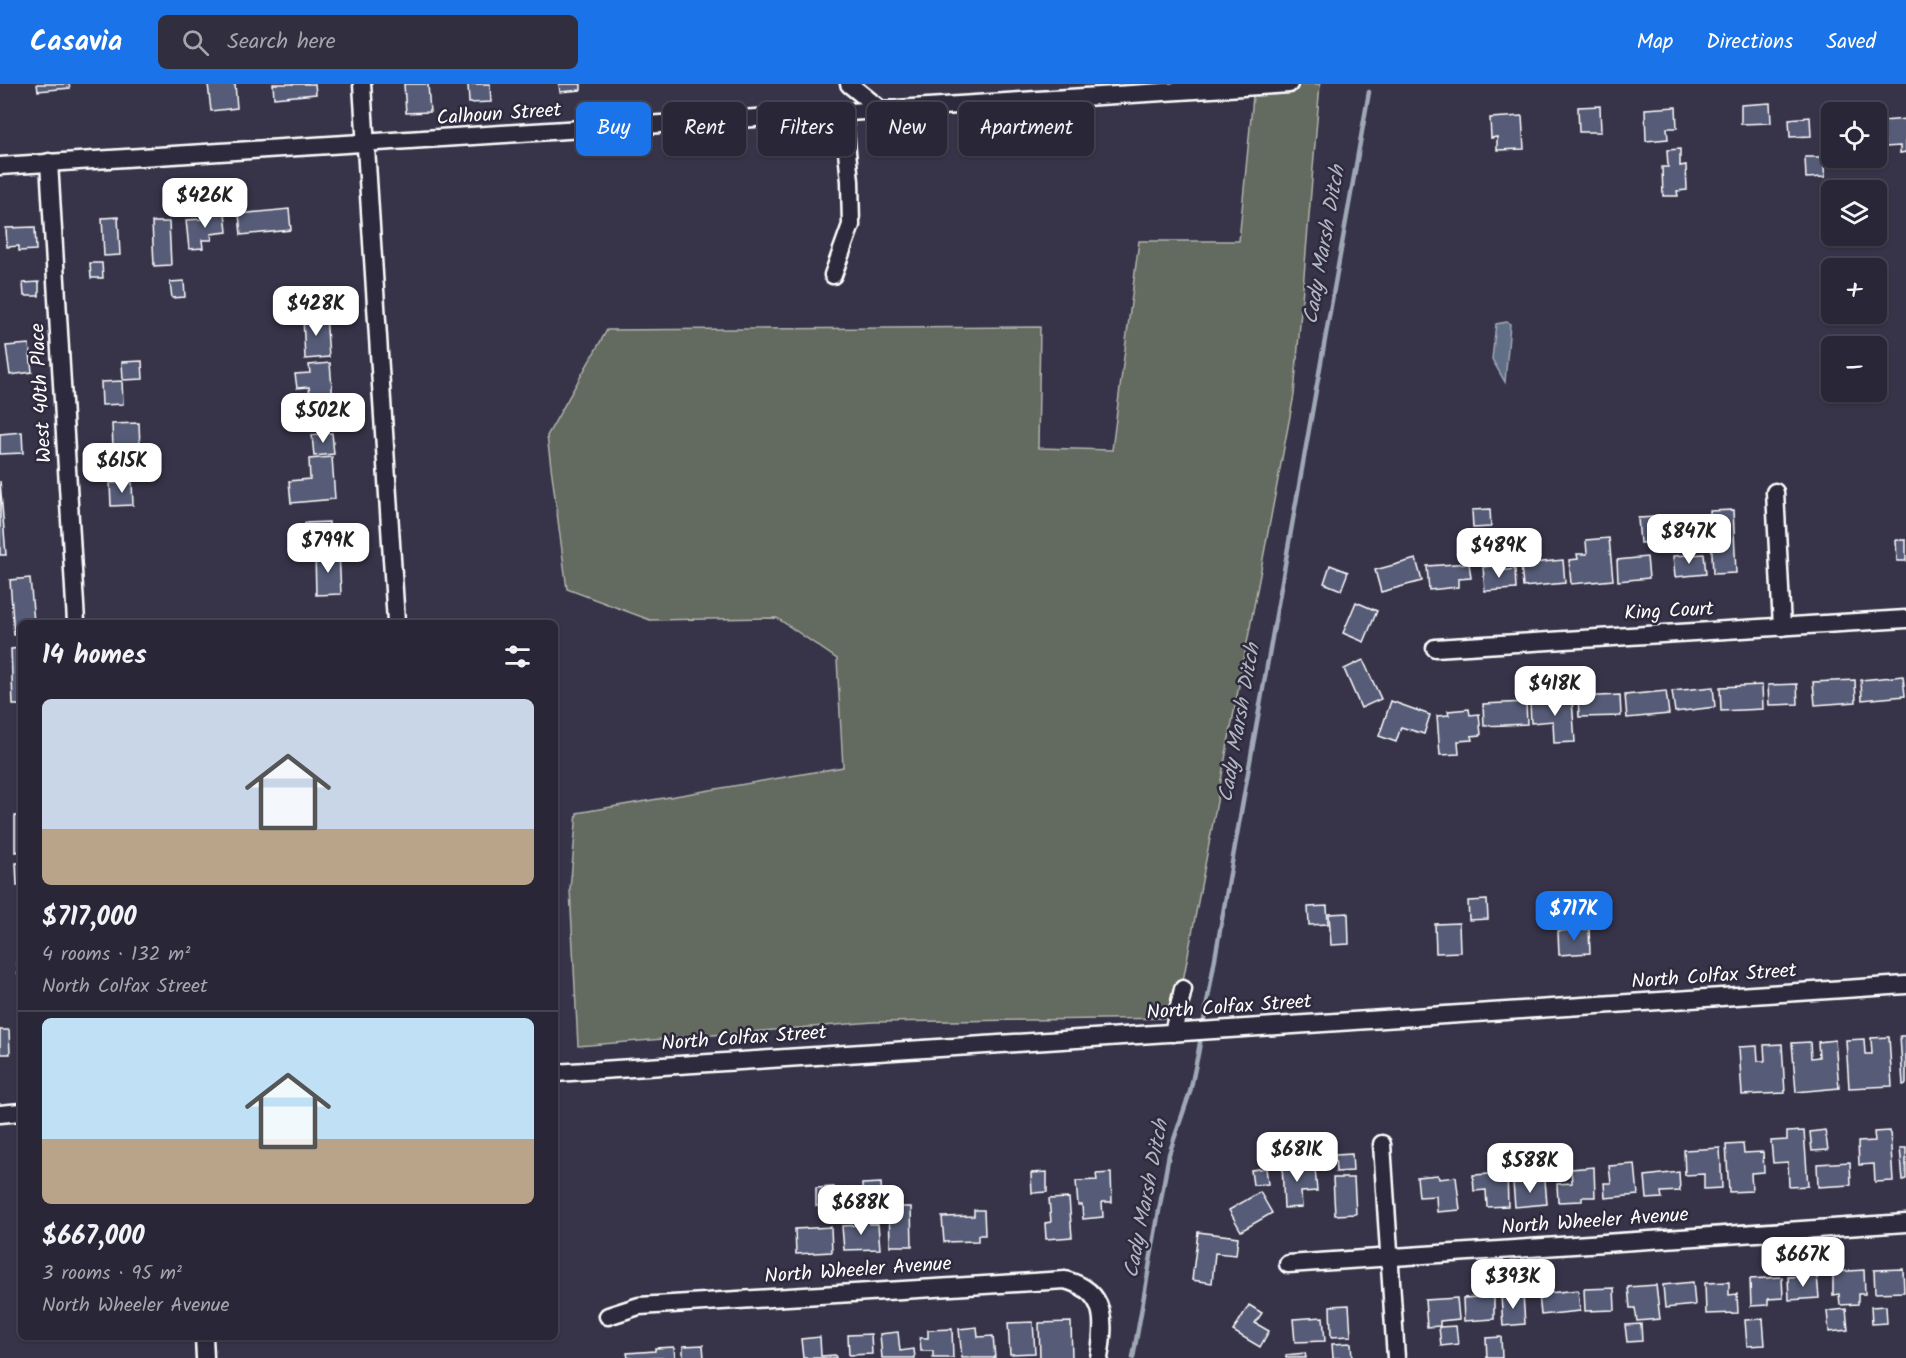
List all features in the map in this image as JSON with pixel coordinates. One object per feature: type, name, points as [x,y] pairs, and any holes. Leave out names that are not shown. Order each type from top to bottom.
[{"type":"street","points":[[362,84],[396,620]]},
{"type":"street","points":[[849,84],[870,102]]},
{"type":"street","name":"Calhoun Street","points":[[947,107],[1289,84]]},
{"type":"street","name":"Calhoun Street","points":[[0,166],[758,119]]},
{"type":"street","points":[[832,275],[851,225],[847,156]]},
{"type":"street","name":"West 40th Place","points":[[49,162],[76,620]]},
{"type":"street","points":[[1775,492],[1782,627]]},
{"type":"street","name":"King Court","points":[[1435,648],[1906,619]]},
{"type":"street","name":"North Colfax Street","points":[[558,1073],[1150,1034],[1174,1025],[1227,1029],[1906,985]]},
{"type":"street","points":[[1174,1025],[1183,989]]},
{"type":"street","points":[[0,1114],[18,1112]]},
{"type":"street","points":[[1382,1144],[1396,1358]]},
{"type":"street","name":"North Wheeler Avenue","points":[[1288,1264],[1906,1223]]},
{"type":"street","name":"North Wheeler Avenue","points":[[608,1316],[639,1306],[1057,1280],[1075,1282],[1095,1298],[1100,1307],[1104,1321],[1099,1358]]},
{"type":"street","points":[[204,1340],[206,1358]]},
{"type":"shaded area","points":[[1320,84],[1294,395],[1176,1018],[873,1022],[578,1046],[570,889],[577,813],[843,767],[837,659],[777,618],[650,620],[567,589],[547,436],[607,330],[1040,327],[1038,448],[1112,450],[1139,241],[1239,241],[1254,86]]},
{"type":"water","points":[[1507,322],[1510,324],[1505,382],[1492,359],[1496,324]]},
{"type":"building","points":[[37,84],[69,84],[70,88],[38,91]]},
{"type":"building","points":[[208,84],[235,84],[237,108],[211,111]]},
{"type":"building","points":[[273,84],[315,84],[316,94],[274,98]]},
{"type":"building","points":[[404,84],[428,84],[430,112],[406,113]]},
{"type":"building","points":[[468,84],[490,84],[491,102],[469,103]]},
{"type":"building","points":[[559,84],[581,84],[581,90],[560,92]]},
{"type":"building","points":[[1770,103],[1771,123],[1741,124],[1741,105]]},
{"type":"building","points":[[1600,106],[1601,132],[1579,132],[1578,107]]},
{"type":"building","points":[[1676,107],[1677,128],[1667,128],[1668,139],[1646,141],[1645,109]]},
{"type":"building","points":[[1522,116],[1524,149],[1497,150],[1497,137],[1491,138],[1490,118]]},
{"type":"building","points":[[1810,117],[1811,136],[1790,137],[1789,119]]},
{"type":"building","points":[[1906,119],[1906,152],[1900,153],[1900,146],[1887,147],[1887,121]]},
{"type":"building","points":[[1680,149],[1680,166],[1686,165],[1687,190],[1677,191],[1678,196],[1663,196],[1662,167],[1668,167],[1667,150]]},
{"type":"building","points":[[1805,157],[1821,157],[1821,168],[1824,168],[1825,177],[1806,178]]},
{"type":"building","points":[[289,209],[291,230],[241,235],[239,214]]},
{"type":"building","points":[[225,213],[227,232],[211,234],[212,240],[202,240],[203,248],[189,249],[186,220],[203,219],[203,214]]},
{"type":"building","points":[[118,217],[120,255],[104,256],[102,218]]},
{"type":"building","points":[[152,222],[169,222],[171,265],[154,266]]},
{"type":"building","points":[[35,227],[36,250],[19,251],[19,246],[7,247],[6,228]]},
{"type":"building","points":[[90,263],[102,263],[103,278],[91,278]]},
{"type":"building","points":[[184,281],[185,297],[172,298],[170,282]]},
{"type":"building","points":[[39,282],[39,296],[24,296],[23,283]]},
{"type":"building","points":[[326,315],[329,357],[305,359],[303,317]]},
{"type":"building","points":[[29,344],[32,372],[10,375],[6,346]]},
{"type":"building","points":[[142,361],[143,379],[123,380],[122,362]]},
{"type":"building","points":[[330,363],[333,401],[311,403],[309,387],[297,388],[295,374],[310,373],[309,365]]},
{"type":"building","points":[[122,381],[123,404],[102,405],[101,382]]},
{"type":"building","points":[[139,423],[140,447],[113,448],[112,424]]},
{"type":"building","points":[[22,432],[23,453],[0,454],[0,434]]},
{"type":"building","points":[[332,433],[334,454],[314,456],[312,435]]},
{"type":"building","points":[[332,457],[335,499],[291,503],[289,481],[310,479],[309,459]]},
{"type":"building","points":[[0,481],[6,555],[0,555]]},
{"type":"building","points":[[132,482],[133,505],[111,506],[110,483]]},
{"type":"building","points":[[1490,509],[1491,527],[1473,528],[1472,510]]},
{"type":"building","points":[[1733,510],[1736,573],[1713,574],[1710,511]]},
{"type":"building","points":[[1656,517],[1658,542],[1640,543],[1638,518]]},
{"type":"building","points":[[329,522],[329,528],[341,527],[342,543],[306,545],[305,523]]},
{"type":"building","points":[[1662,522],[1679,522],[1680,542],[1663,542]]},
{"type":"building","points":[[1609,538],[1613,580],[1571,584],[1569,560],[1578,559],[1577,554],[1587,554],[1586,540]]},
{"type":"building","points":[[1896,540],[1906,540],[1906,561],[1897,561]]},
{"type":"building","points":[[339,552],[341,594],[316,595],[315,553]]},
{"type":"building","points":[[1704,554],[1706,574],[1675,577],[1673,556]]},
{"type":"building","points":[[1647,557],[1649,578],[1618,581],[1617,560]]},
{"type":"building","points":[[1416,559],[1422,581],[1381,592],[1375,570]]},
{"type":"building","points":[[1563,560],[1565,583],[1523,587],[1521,564]]},
{"type":"building","points":[[1469,563],[1471,578],[1458,579],[1458,587],[1429,590],[1427,566]]},
{"type":"building","points":[[1330,565],[1348,572],[1341,590],[1324,583]]},
{"type":"building","points":[[1499,565],[1500,571],[1515,569],[1516,589],[1485,591],[1483,567]]},
{"type":"building","points":[[30,578],[34,620],[18,620],[18,634],[14,635],[10,580]]},
{"type":"building","points":[[1356,602],[1377,611],[1364,642],[1343,633]]},
{"type":"building","points":[[18,648],[18,705],[13,705],[11,649]]},
{"type":"building","points":[[1363,660],[1381,699],[1361,708],[1344,669]]},
{"type":"building","points":[[1903,676],[1905,696],[1862,700],[1861,680]]},
{"type":"building","points":[[1855,680],[1856,702],[1815,705],[1813,682]]},
{"type":"building","points":[[1797,684],[1798,704],[1769,705],[1768,685]]},
{"type":"building","points":[[1762,685],[1763,709],[1721,711],[1720,687]]},
{"type":"building","points":[[1713,687],[1715,707],[1675,712],[1672,691]]},
{"type":"building","points":[[1666,691],[1669,714],[1627,718],[1625,695]]},
{"type":"building","points":[[1543,695],[1552,695],[1552,701],[1572,700],[1575,742],[1554,743],[1553,721],[1531,723],[1530,702],[1544,701]]},
{"type":"building","points":[[1620,695],[1621,716],[1579,717],[1578,697]]},
{"type":"building","points":[[1391,701],[1430,715],[1424,734],[1401,727],[1396,742],[1379,736]]},
{"type":"building","points":[[1526,702],[1527,724],[1484,726],[1483,704]]},
{"type":"building","points":[[1469,709],[1470,715],[1479,714],[1481,735],[1471,736],[1472,740],[1458,741],[1459,754],[1440,755],[1437,716],[1449,715],[1448,711]]},
{"type":"building","points":[[15,816],[18,816],[18,852],[15,852]]},
{"type":"building","points":[[16,863],[18,863],[18,886]]},
{"type":"building","points":[[1487,900],[1488,919],[1469,920],[1468,901]]},
{"type":"building","points":[[1327,906],[1328,924],[1309,925],[1308,907]]},
{"type":"building","points":[[1348,913],[1349,944],[1331,945],[1329,914]]},
{"type":"building","points":[[1459,923],[1460,952],[1436,953],[1435,924]]},
{"type":"building","points":[[1589,929],[1590,953],[1559,955],[1558,931]]},
{"type":"building","points":[[0,1030],[9,1030],[10,1054],[0,1054]]},
{"type":"building","points":[[1900,1036],[1906,1036],[1906,1084],[1903,1085]]},
{"type":"building","points":[[1889,1037],[1892,1086],[1849,1088],[1846,1040],[1864,1039],[1865,1054],[1872,1054],[1871,1038]]},
{"type":"building","points":[[1835,1040],[1839,1088],[1796,1092],[1792,1043],[1810,1042],[1811,1058],[1819,1057],[1818,1042]]},
{"type":"building","points":[[1782,1044],[1785,1093],[1742,1095],[1739,1047],[1757,1046],[1758,1061],[1765,1061],[1764,1045]]},
{"type":"building","points":[[1825,1130],[1828,1150],[1812,1151],[1810,1132]]},
{"type":"building","points":[[1804,1131],[1808,1186],[1789,1187],[1788,1162],[1773,1163],[1771,1141],[1787,1140],[1787,1132]]},
{"type":"building","points":[[1890,1131],[1893,1181],[1875,1182],[1874,1164],[1859,1165],[1858,1142],[1875,1141],[1874,1132]]},
{"type":"building","points":[[1743,1144],[1744,1153],[1763,1152],[1764,1172],[1751,1173],[1752,1191],[1729,1192],[1726,1145]]},
{"type":"building","points":[[1720,1148],[1722,1188],[1704,1189],[1704,1174],[1685,1175],[1684,1150]]},
{"type":"building","points":[[1900,1148],[1906,1148],[1906,1179],[1903,1180]]},
{"type":"building","points":[[1352,1154],[1353,1171],[1336,1172],[1335,1155]]},
{"type":"building","points":[[1300,1162],[1301,1169],[1315,1168],[1317,1191],[1301,1192],[1302,1207],[1284,1208],[1282,1163]]},
{"type":"building","points":[[1850,1162],[1851,1185],[1818,1187],[1817,1164]]},
{"type":"building","points":[[1635,1164],[1638,1195],[1605,1198],[1604,1183],[1611,1183],[1609,1166]]},
{"type":"building","points":[[1594,1167],[1595,1197],[1582,1197],[1582,1201],[1558,1202],[1557,1184],[1572,1183],[1571,1169]]},
{"type":"building","points":[[1266,1168],[1268,1184],[1253,1185],[1251,1170]]},
{"type":"building","points":[[1047,1172],[1047,1192],[1032,1193],[1031,1173]]},
{"type":"building","points":[[1679,1172],[1680,1191],[1661,1192],[1662,1198],[1647,1199],[1645,1176]]},
{"type":"building","points":[[1111,1173],[1112,1202],[1102,1202],[1103,1217],[1083,1219],[1082,1205],[1078,1205],[1076,1181],[1097,1180],[1096,1174]]},
{"type":"building","points":[[1507,1173],[1508,1206],[1487,1207],[1486,1190],[1474,1191],[1473,1175]]},
{"type":"building","points":[[1438,1175],[1439,1179],[1456,1177],[1460,1210],[1437,1212],[1436,1196],[1419,1197],[1417,1177]]},
{"type":"building","points":[[1333,1178],[1354,1178],[1356,1214],[1335,1215]]},
{"type":"building","points":[[1545,1180],[1547,1204],[1515,1207],[1513,1183]]},
{"type":"building","points":[[881,1183],[882,1201],[863,1203],[862,1184]]},
{"type":"building","points":[[834,1187],[835,1206],[816,1206],[816,1188]]},
{"type":"building","points":[[1260,1192],[1272,1213],[1241,1231],[1229,1210]]},
{"type":"building","points":[[1069,1198],[1072,1237],[1046,1239],[1045,1223],[1051,1222],[1049,1199]]},
{"type":"building","points":[[889,1207],[911,1207],[912,1246],[890,1246]]},
{"type":"building","points":[[974,1210],[984,1210],[985,1235],[978,1235],[978,1241],[944,1242],[942,1217],[974,1216]]},
{"type":"building","points":[[861,1218],[870,1218],[870,1224],[878,1224],[880,1249],[844,1250],[842,1226],[861,1225]]},
{"type":"building","points":[[831,1227],[832,1252],[796,1254],[795,1229]]},
{"type":"building","points":[[1198,1232],[1238,1237],[1236,1255],[1215,1253],[1212,1283],[1192,1280]]},
{"type":"building","points":[[1903,1269],[1904,1292],[1875,1293],[1874,1270]]},
{"type":"building","points":[[1864,1270],[1865,1294],[1858,1294],[1858,1304],[1840,1305],[1839,1294],[1833,1295],[1833,1272]]},
{"type":"building","points":[[1817,1275],[1819,1298],[1789,1300],[1788,1277]]},
{"type":"building","points":[[1782,1277],[1783,1298],[1768,1299],[1768,1305],[1751,1306],[1750,1279]]},
{"type":"building","points":[[1693,1282],[1695,1305],[1665,1308],[1663,1285]]},
{"type":"building","points":[[1729,1282],[1729,1295],[1737,1294],[1738,1313],[1706,1314],[1705,1283]]},
{"type":"building","points":[[1656,1285],[1660,1319],[1637,1321],[1635,1308],[1630,1308],[1628,1287]]},
{"type":"building","points":[[1614,1288],[1615,1310],[1585,1311],[1584,1289]]},
{"type":"building","points":[[1578,1290],[1580,1311],[1541,1315],[1539,1294]]},
{"type":"building","points":[[1523,1294],[1525,1324],[1503,1326],[1501,1296]]},
{"type":"building","points":[[1494,1296],[1494,1319],[1464,1321],[1463,1298]]},
{"type":"building","points":[[1457,1298],[1459,1319],[1440,1321],[1440,1326],[1427,1327],[1425,1300]]},
{"type":"building","points":[[1249,1305],[1262,1313],[1255,1323],[1269,1331],[1260,1347],[1233,1331]]},
{"type":"building","points":[[1349,1305],[1351,1336],[1331,1337],[1330,1306]]},
{"type":"building","points":[[1886,1306],[1887,1323],[1872,1324],[1871,1307]]},
{"type":"building","points":[[1846,1309],[1848,1330],[1829,1332],[1827,1311]]},
{"type":"building","points":[[1323,1317],[1325,1341],[1295,1342],[1293,1319]]},
{"type":"building","points":[[1763,1319],[1765,1345],[1747,1346],[1745,1320]]},
{"type":"building","points":[[1033,1322],[1035,1353],[1010,1354],[1008,1323]]},
{"type":"building","points":[[1071,1322],[1072,1358],[1040,1358],[1039,1323]]},
{"type":"building","points":[[1641,1324],[1642,1341],[1627,1342],[1625,1325]]},
{"type":"building","points":[[1456,1326],[1458,1344],[1441,1346],[1439,1327]]},
{"type":"building","points":[[977,1327],[978,1337],[993,1336],[995,1358],[962,1358],[959,1329]]},
{"type":"building","points":[[952,1329],[953,1358],[933,1358],[933,1351],[921,1351],[920,1338],[928,1338],[928,1330]]},
{"type":"building","points":[[898,1332],[900,1351],[914,1349],[915,1358],[882,1358],[880,1334]]},
{"type":"building","points":[[871,1334],[872,1354],[849,1355],[848,1335]]},
{"type":"building","points":[[820,1337],[821,1356],[835,1355],[836,1358],[803,1358],[801,1339]]},
{"type":"building","points":[[1501,1337],[1502,1358],[1487,1358],[1486,1338]]},
{"type":"building","points":[[1351,1343],[1352,1358],[1333,1358],[1332,1344]]},
{"type":"building","points":[[703,1345],[704,1358],[683,1358],[683,1346]]},
{"type":"building","points":[[674,1347],[675,1358],[628,1358],[627,1353],[655,1351],[655,1348]]},
{"type":"building","points":[[1305,1353],[1306,1358],[1286,1358],[1286,1355]]},
{"type":"waterway","name":"Cady Marsh Ditch","points":[[1133,1358],[1169,1154],[1190,1092],[1198,1054],[1369,92]]}]
